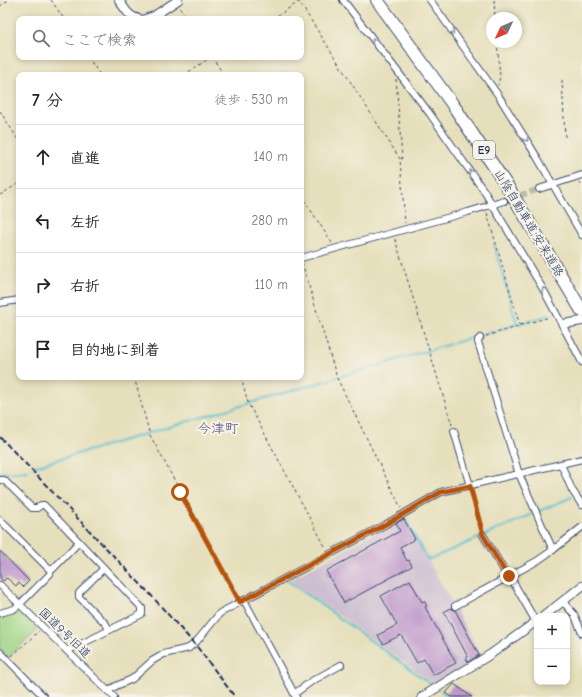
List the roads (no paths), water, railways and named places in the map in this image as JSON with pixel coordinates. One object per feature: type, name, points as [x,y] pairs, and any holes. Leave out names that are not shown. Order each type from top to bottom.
[{"type":"highway","name":"山陰自動車道;安来道路","points":[[377,0],[479,143],[533,227],[581,308]]},
{"type":"highway","name":"山陰自動車道;安来道路","points":[[382,0],[482,140],[544,237],[581,308]]},
{"type":"street","points":[[119,0],[128,13],[132,16]]},
{"type":"street","points":[[343,0],[444,133],[558,315],[582,362]]},
{"type":"street","points":[[430,0],[498,95],[554,184],[582,235]]},
{"type":"street","points":[[154,16],[177,1]]},
{"type":"street","points":[[539,189],[582,174]]},
{"type":"street","points":[[304,258],[504,201]]},
{"type":"street","points":[[0,303],[16,300]]},
{"type":"street","points":[[563,324],[582,321]]},
{"type":"street","points":[[480,338],[478,341],[519,474],[553,550]]},
{"type":"street","points":[[454,431],[470,486]]},
{"type":"street","points":[[108,691],[132,679],[152,661],[164,654],[189,648],[197,641],[218,615],[404,514],[441,492],[582,459]]},
{"type":"street","points":[[561,464],[572,490],[582,505]]},
{"type":"street","points":[[0,480],[4,480],[32,508],[44,505],[142,608],[142,614],[67,651]]},
{"type":"street","points":[[0,520],[49,569],[51,569]]},
{"type":"street","points":[[455,606],[537,562],[582,527]]},
{"type":"street","points":[[483,535],[534,617]]},
{"type":"street","points":[[0,613],[14,609],[19,605],[50,574],[51,569],[53,569],[79,542]]},
{"type":"street","points":[[104,568],[79,593],[79,597],[110,630]]},
{"type":"street","name":"国道9号旧道","points":[[0,585],[114,697]]},
{"type":"street","points":[[548,613],[582,586]]},
{"type":"street","points":[[242,601],[295,695],[312,681],[342,665]]},
{"type":"street","points":[[563,602],[574,614],[582,633]]},
{"type":"street","points":[[422,697],[491,654],[534,624]]},
{"type":"street","points":[[0,652],[44,697]]},
{"type":"waterway","points":[[494,245],[517,324]]},
{"type":"waterway","points":[[33,467],[549,315]]},
{"type":"waterway","points":[[0,473],[28,471]]},
{"type":"waterway","points":[[539,511],[572,497]]},
{"type":"waterway","points":[[485,535],[535,513]]},
{"type":"waterway","points":[[403,517],[428,560],[481,537]]},
{"type":"waterway","points":[[287,580],[432,685]]},
{"type":"waterway","points":[[441,691],[449,697]]},
{"type":"tunnel","points":[[504,201],[539,189]]},
{"type":"railway","points":[[0,437],[149,593],[198,648],[235,697]]},
{"type":"district","name":"今津町","points":[[218,428]]}]
